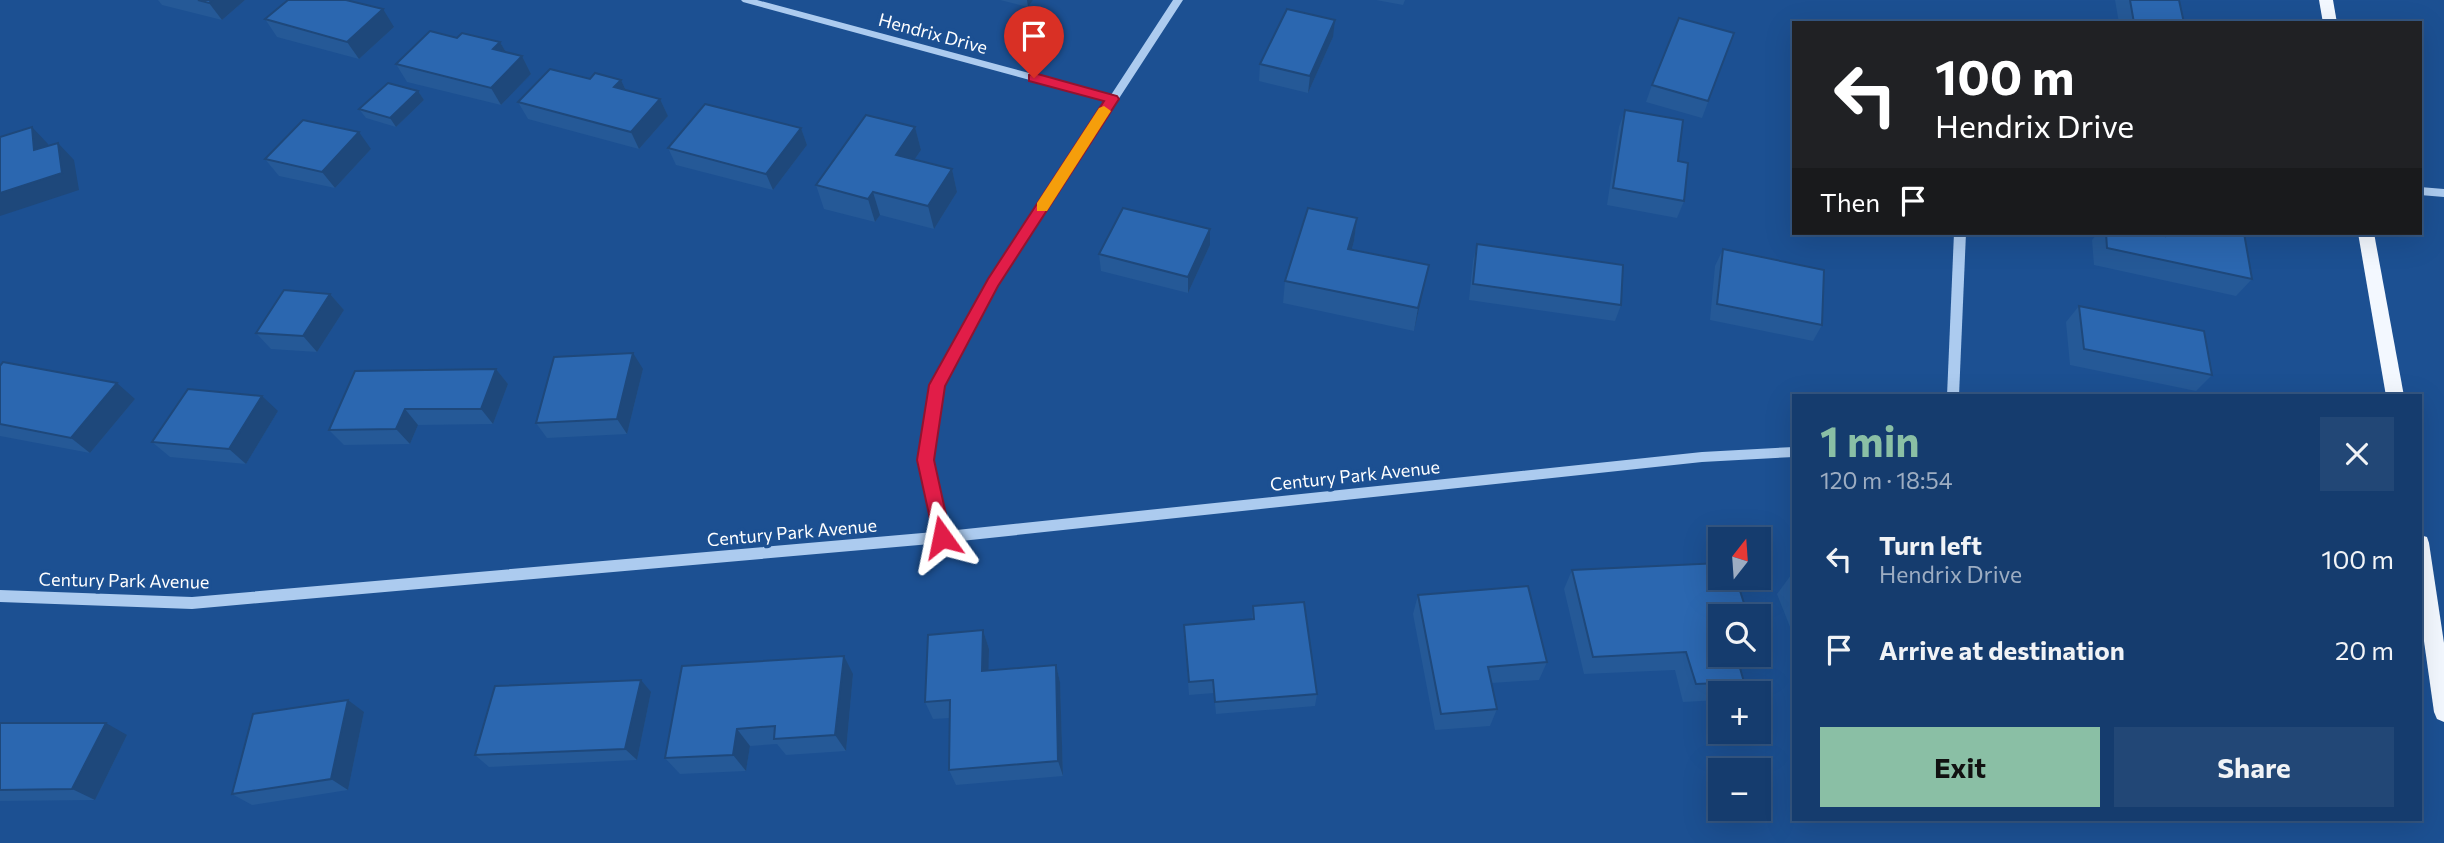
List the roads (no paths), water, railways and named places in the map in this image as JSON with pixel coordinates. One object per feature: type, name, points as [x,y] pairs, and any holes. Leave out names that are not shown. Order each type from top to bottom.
[{"type":"main road","points":[[2326,0],[2330,21]]},
{"type":"main road","points":[[2366,235],[2395,394]]},
{"type":"main road","points":[[2422,561],[2444,712]]},
{"type":"street","name":"Hendrix Drive","points":[[746,0],[1112,99]]},
{"type":"street","points":[[942,537],[926,460],[937,385],[993,283],[1178,0]]},
{"type":"street","points":[[2422,191],[2444,193]]},
{"type":"street","points":[[1953,394],[1961,235]]},
{"type":"street","name":"Century Park Avenue","points":[[0,596],[192,603],[942,537],[1702,457],[1792,453]]}]
